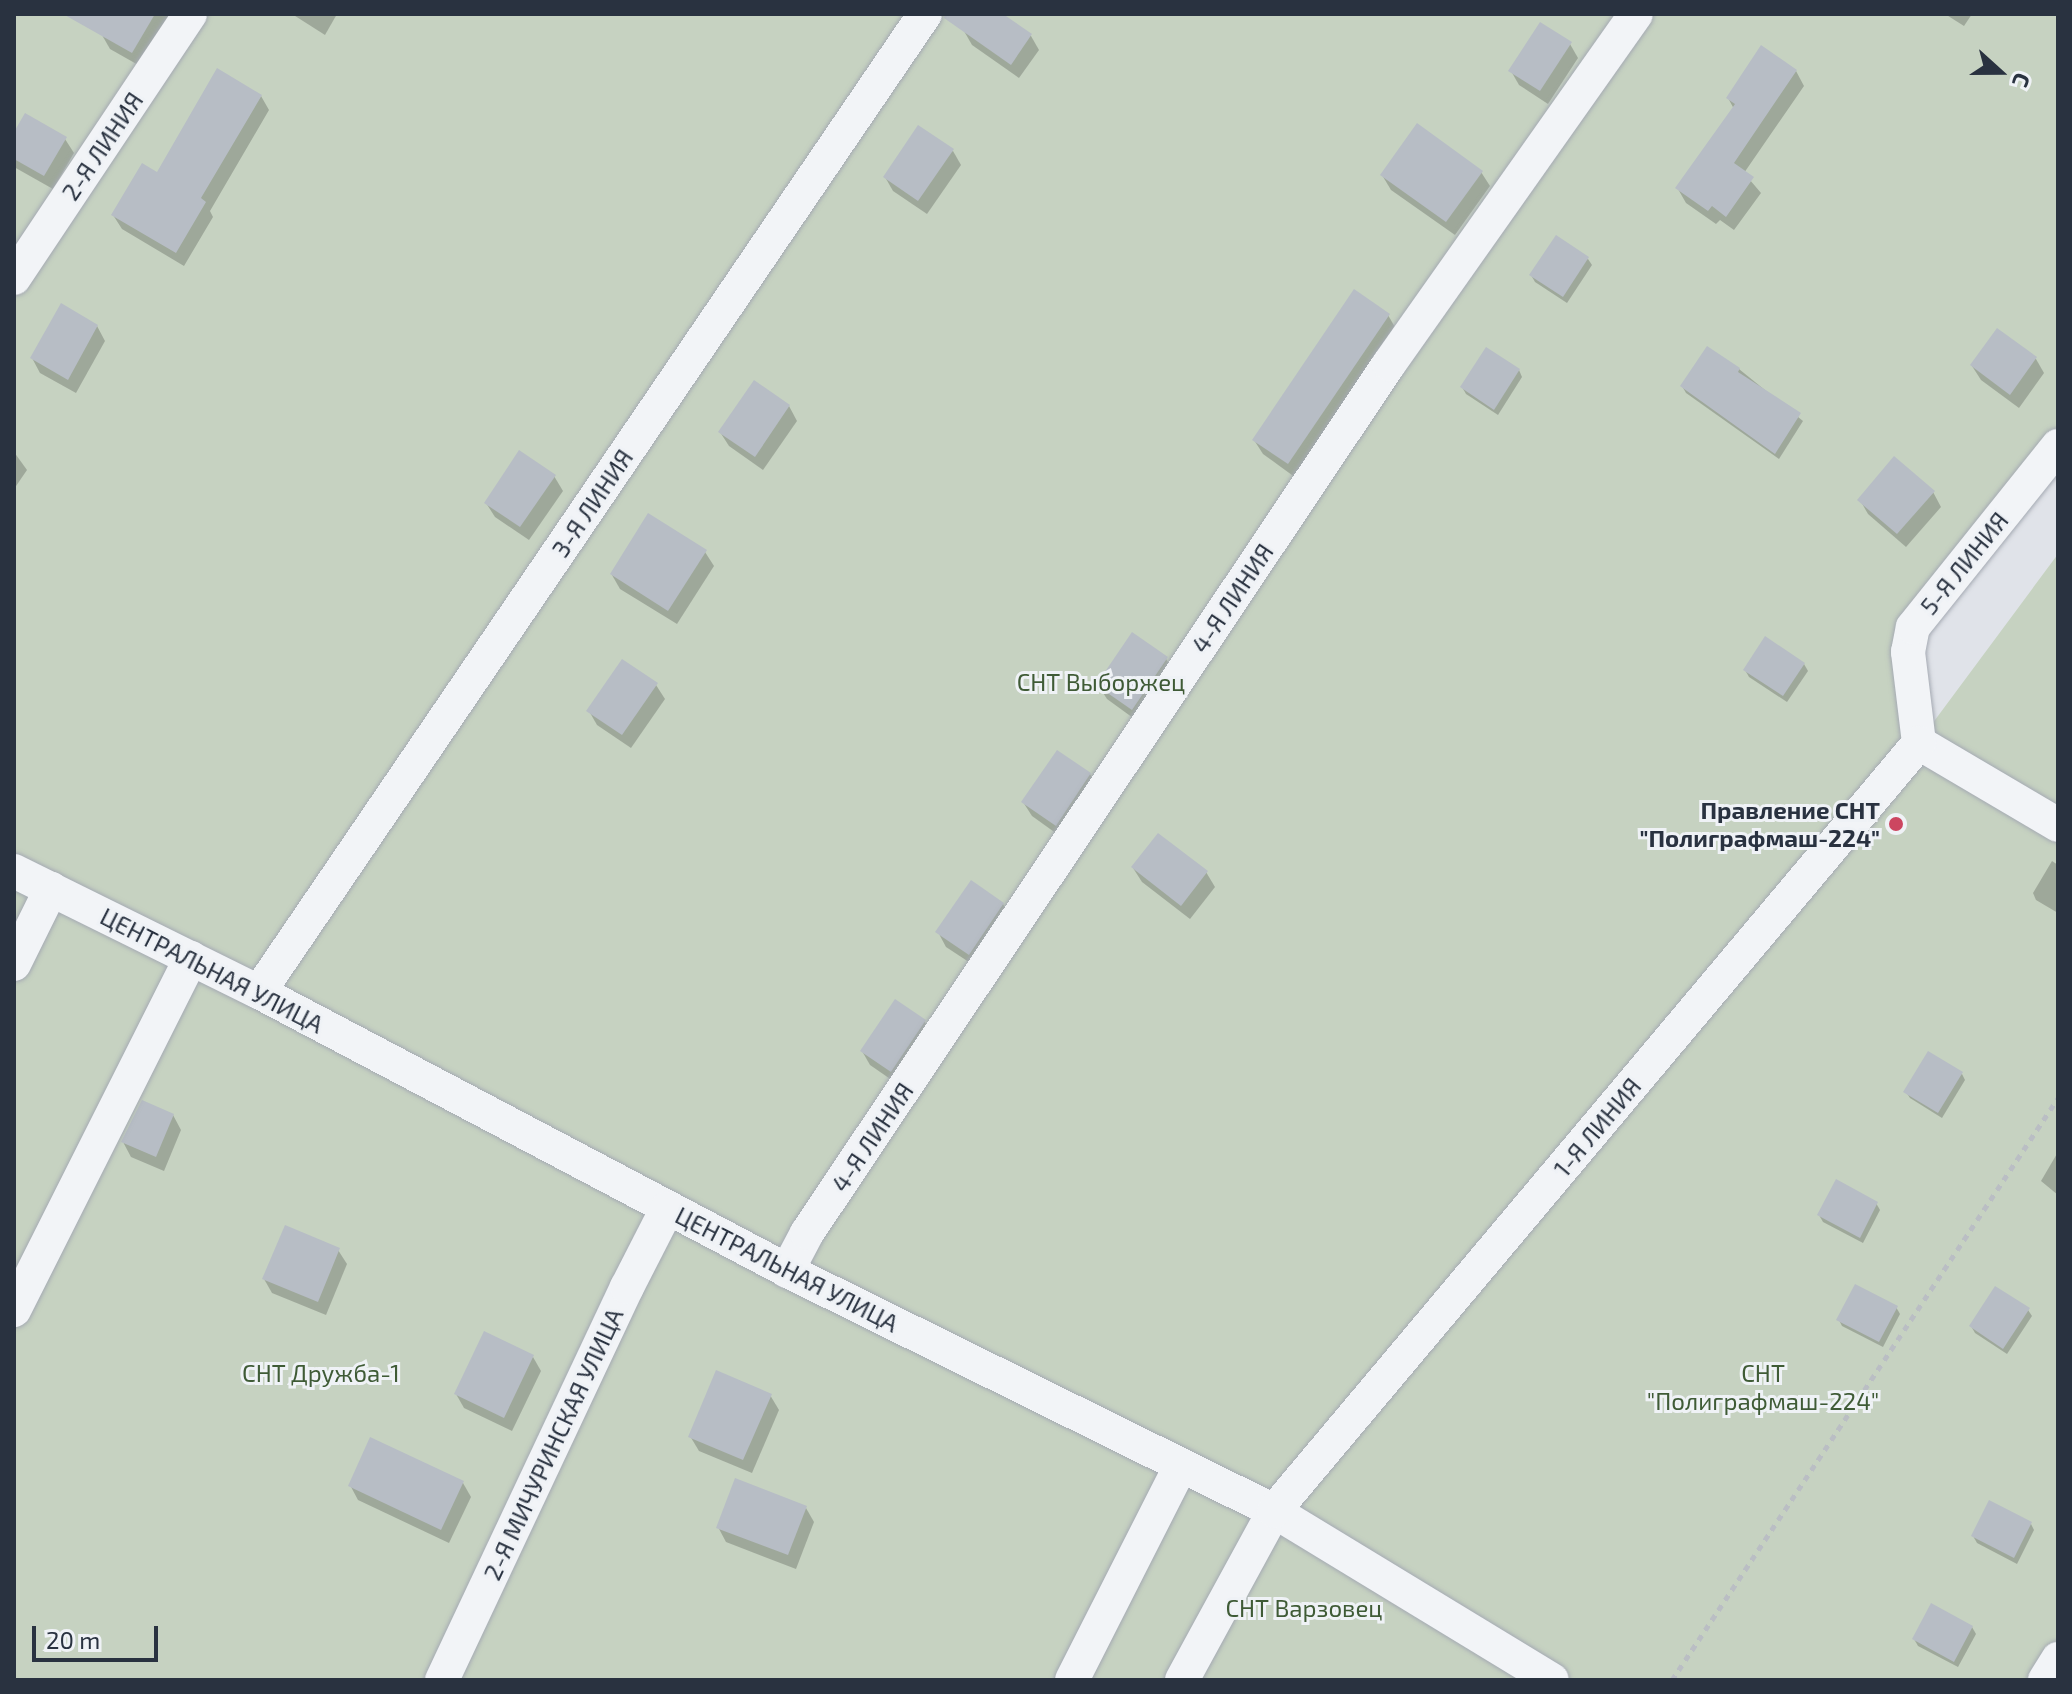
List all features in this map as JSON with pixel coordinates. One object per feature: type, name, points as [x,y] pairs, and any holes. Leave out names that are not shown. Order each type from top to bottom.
[{"type":"street","name":"2-Я ЛИНИЯ","points":[[14,278],[190,14]]},
{"type":"street","name":"3-Я ЛИНИЯ","points":[[259,992],[925,14]]},
{"type":"street","name":"4-Я ЛИНИЯ","points":[[787,1271],[807,1233],[1389,364],[1636,14]]},
{"type":"street","name":"5-Я ЛИНИЯ","points":[[1919,743],[1908,652],[1913,627],[2058,446]]},
{"type":"street","points":[[1919,743],[2058,825]]},
{"type":"street","name":"1-Я ЛИНИЯ","points":[[1182,1680],[1274,1511],[1919,743]]},
{"type":"street","name":"ЦЕНТРАЛЬНАЯ УЛИЦА","points":[[14,871],[259,992],[787,1271],[1274,1511],[1552,1680]]},
{"type":"street","points":[[14,964],[51,889]]},
{"type":"street","points":[[14,1310],[191,958]]},
{"type":"street","name":"2-Я МИЧУРИНСКАЯ УЛИЦА","points":[[442,1680],[627,1287],[667,1209]]},
{"type":"street","points":[[1072,1680],[1181,1465]]},
{"type":"street","points":[[2045,1680],[2058,1659]]},
{"type":"path","points":[[1672,1680],[2058,1098]]},
{"type":"green space","name":"СНТ Выборжец","points":[[14,14],[2058,14],[2058,458],[1913,627],[1912,751],[2058,554],[2058,1680],[14,1680]]},
{"type":"building","points":[[63,14],[155,14],[132,53]]},
{"type":"building","points":[[945,14],[1003,14],[1032,34],[1011,65],[944,18]]},
{"type":"building","points":[[1540,22],[1572,42],[1540,91],[1508,71]]},
{"type":"building","points":[[1761,45],[1797,70],[1734,163],[1754,177],[1726,217],[1712,206],[1708,211],[1675,188],[1735,104],[1726,98]]},
{"type":"building","points":[[217,68],[262,95],[201,198],[206,202],[176,253],[111,215],[142,163],[157,172]]},
{"type":"building","points":[[25,113],[67,137],[44,176],[14,159],[14,132]]},
{"type":"building","points":[[1417,123],[1483,171],[1446,222],[1380,175]]},
{"type":"building","points":[[918,125],[954,149],[918,201],[883,177]]},
{"type":"building","points":[[1556,235],[1589,257],[1563,297],[1529,275]]},
{"type":"building","points":[[1354,289],[1390,314],[1288,464],[1252,440]]},
{"type":"building","points":[[61,303],[98,325],[68,380],[30,358]]},
{"type":"building","points":[[1997,328],[2037,357],[2010,395],[1970,365]]},
{"type":"building","points":[[1707,346],[1740,368],[1738,372],[1801,413],[1775,454],[1680,386]]},
{"type":"building","points":[[1486,347],[1520,369],[1494,410],[1460,387]]},
{"type":"building","points":[[754,380],[790,405],[755,457],[718,432]]},
{"type":"building","points":[[519,450],[556,475],[520,527],[484,503]]},
{"type":"building","points":[[1894,456],[1935,491],[1897,534],[1857,500]]},
{"type":"building","points":[[648,513],[707,550],[668,611],[610,574]]},
{"type":"building","points":[[1132,632],[1168,657],[1132,710],[1096,685]]},
{"type":"building","points":[[1765,636],[1805,663],[1783,696],[1743,670]]},
{"type":"building","points":[[622,659],[658,683],[622,735],[586,711]]},
{"type":"building","points":[[1057,750],[1091,773],[1056,826],[1021,802]]},
{"type":"building","points":[[1158,833],[1208,871],[1181,906],[1131,867]]},
{"type":"building","points":[[971,880],[1004,903],[969,955],[935,932]]},
{"type":"building","points":[[895,999],[926,1020],[891,1072],[860,1051]]},
{"type":"building","points":[[1928,1051],[1963,1072],[1938,1113],[1903,1092]]},
{"type":"building","points":[[142,1100],[174,1114],[156,1157],[121,1142]]},
{"type":"building","points":[[1836,1179],[1878,1202],[1860,1238],[1817,1215]]},
{"type":"building","points":[[285,1225],[340,1248],[318,1302],[262,1279]]},
{"type":"building","points":[[1855,1284],[1898,1306],[1879,1342],[1836,1320]]},
{"type":"building","points":[[1995,1286],[2030,1308],[2003,1349],[1969,1326]]},
{"type":"building","points":[[484,1331],[534,1355],[504,1418],[454,1394]]},
{"type":"building","points":[[716,1370],[772,1394],[743,1460],[688,1437]]},
{"type":"building","points":[[370,1437],[464,1481],[441,1530],[348,1486]]},
{"type":"building","points":[[735,1478],[807,1506],[788,1555],[716,1528]]},
{"type":"building","points":[[1989,1500],[2032,1522],[2014,1558],[1971,1536]]},
{"type":"building","points":[[1931,1603],[1973,1626],[1954,1662],[1912,1639]]},
{"type":"place","name":"Правление СНТ \"Полиграфмаш-224\"","points":[[1896,824]]},
{"type":"park label","name":"СНТ Дружба-1","points":[[321,1373]]},
{"type":"park label","name":"СНТ \"Полиграфмаш-224\"","points":[[1763,1387]]},
{"type":"park label","name":"СНТ Варзовец","points":[[1304,1608]]}]
